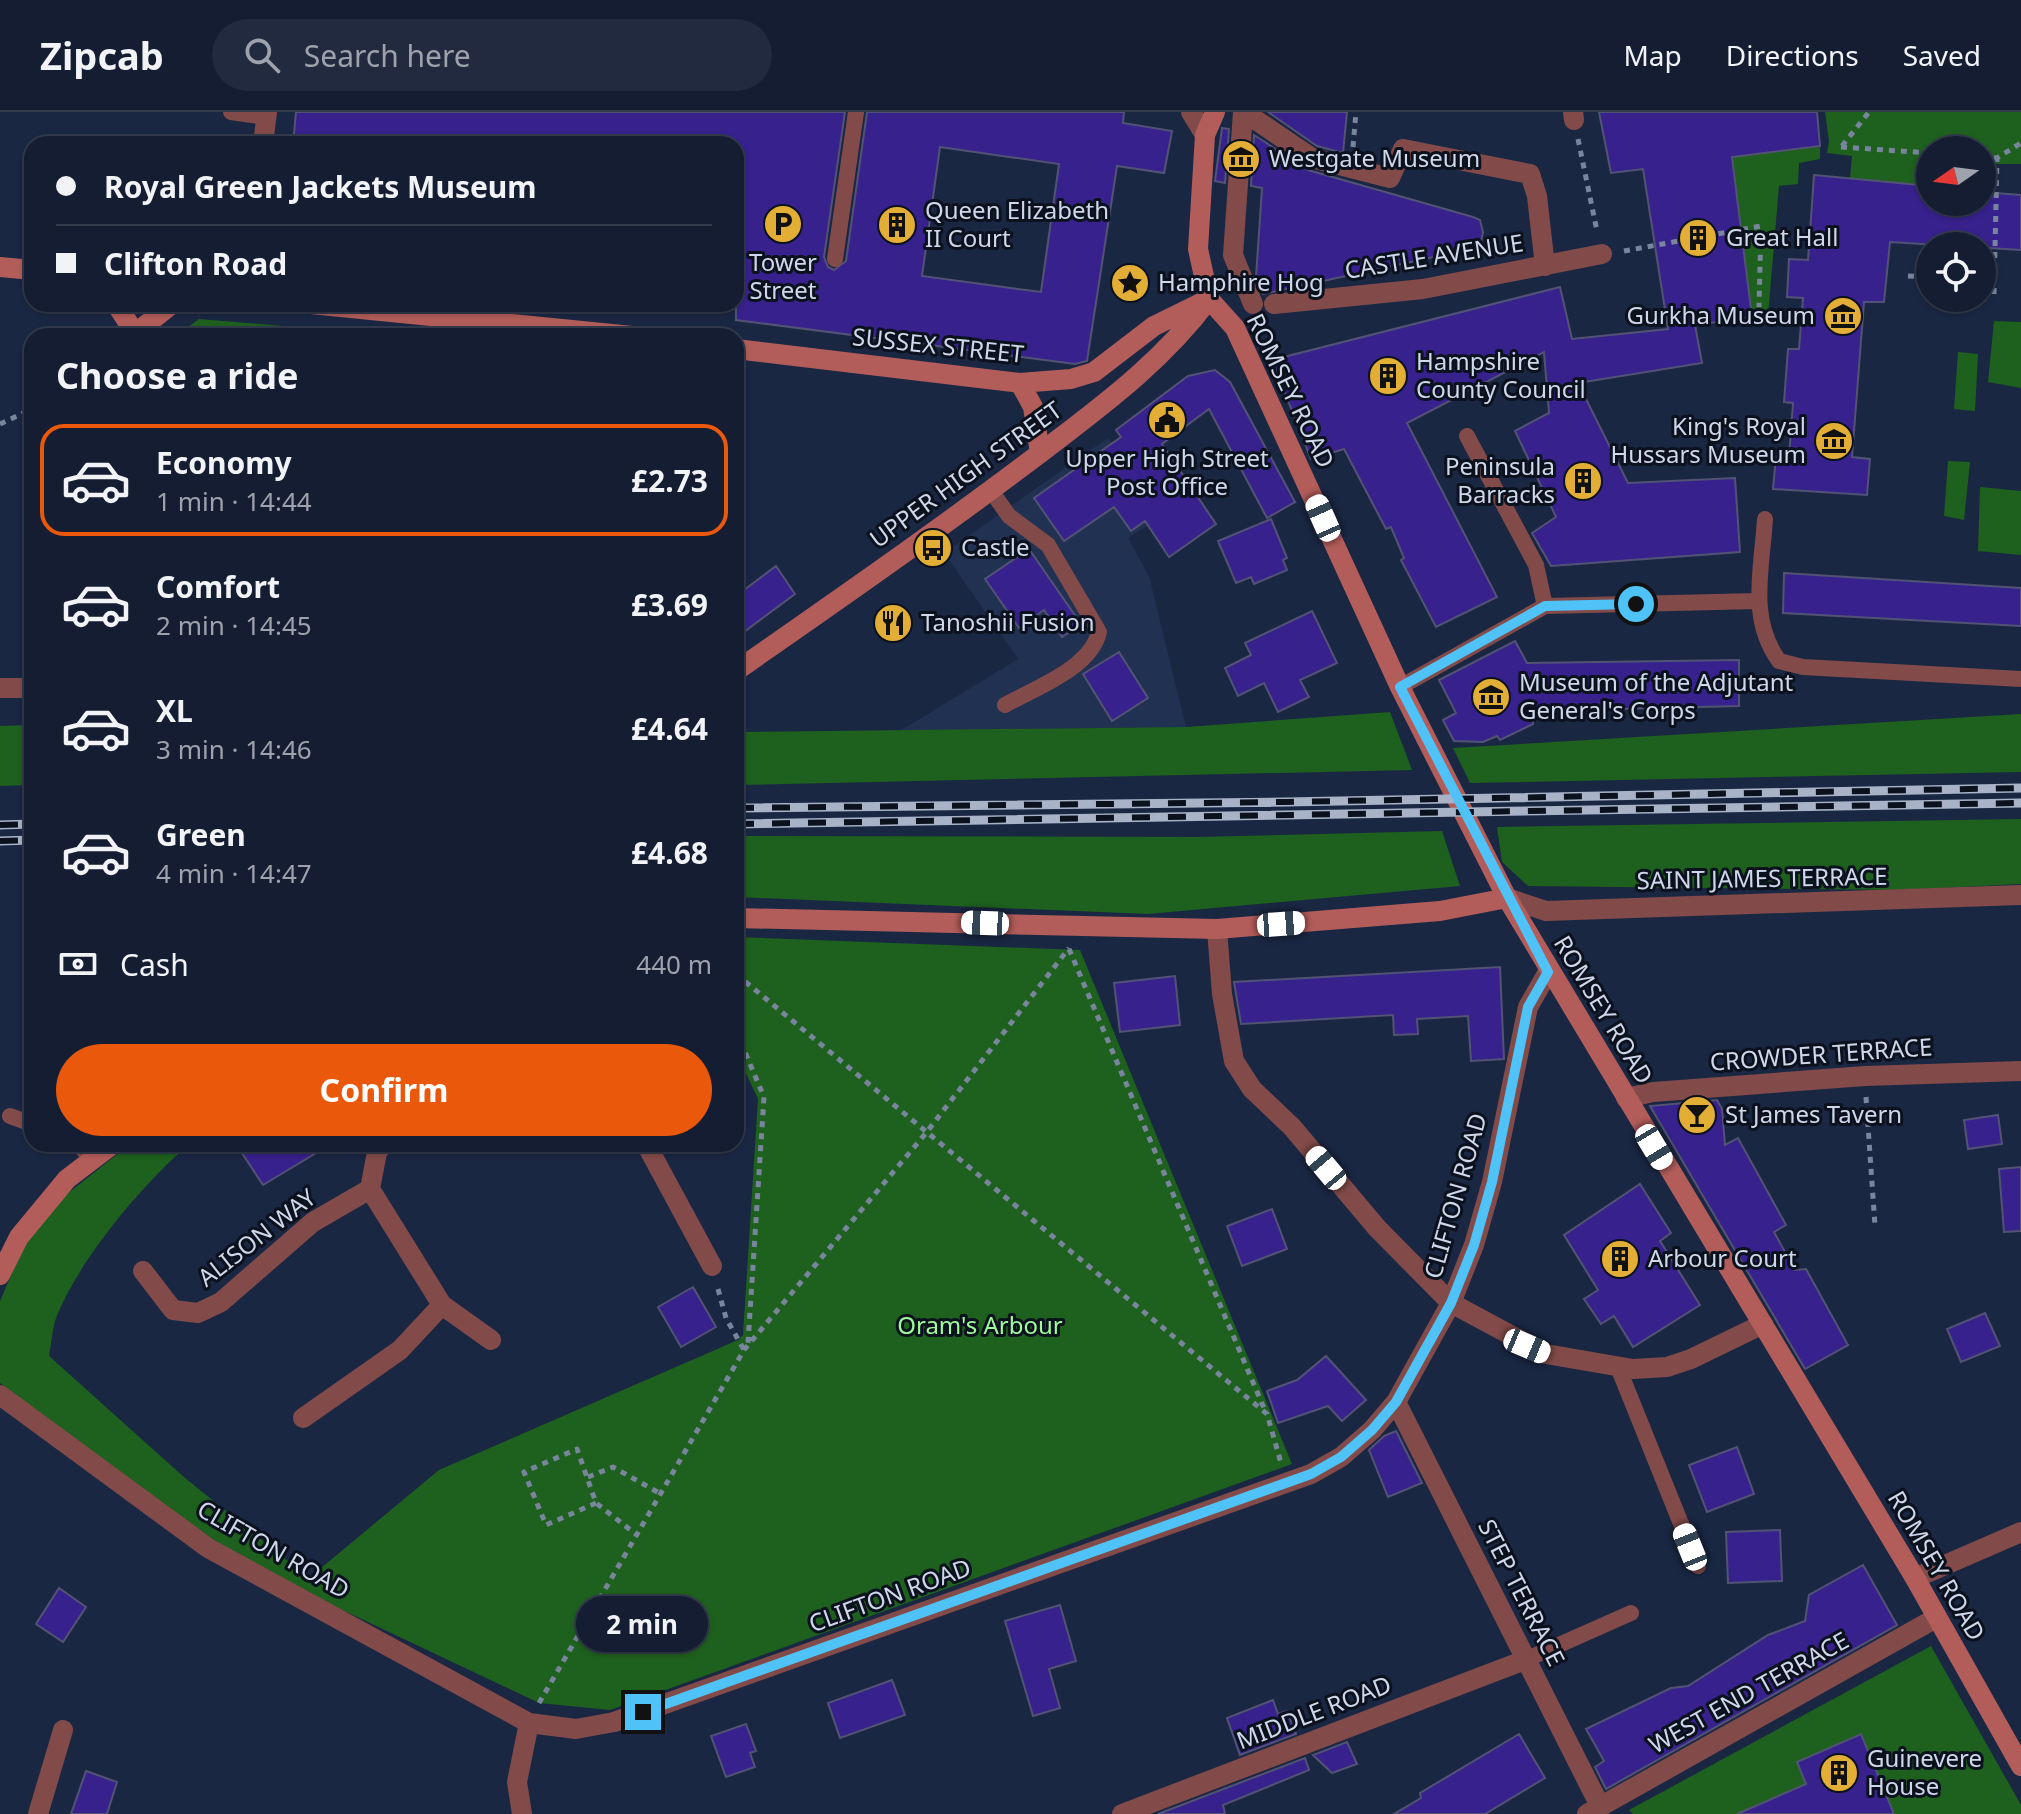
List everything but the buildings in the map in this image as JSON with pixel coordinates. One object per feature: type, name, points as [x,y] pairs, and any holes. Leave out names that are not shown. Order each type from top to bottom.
[{"type":"main road","points":[[1209,299],[1198,249],[1205,135],[1215,112]]},
{"type":"main road","points":[[0,267],[24,269]]},
{"type":"main road","name":"SUSSEX STREET","points":[[744,350],[1020,383],[1071,379],[1094,372],[1154,326],[1209,299]]},
{"type":"main road","name":"UPPER HIGH STREET","points":[[744,665],[992,492],[1146,369],[1189,327],[1209,299]]},
{"type":"main road","name":"ROMSEY ROAD","points":[[1209,299],[1235,328],[1400,687],[1507,898],[1548,972],[1915,1578],[2021,1766]]},
{"type":"main road","points":[[144,328],[163,312]]},
{"type":"main road","points":[[480,312],[524,328]]},
{"type":"main road","points":[[1020,383],[1033,407],[1040,453]]},
{"type":"main road","points":[[744,918],[869,918],[1073,927],[1217,929],[1452,910],[1507,898]]},
{"type":"main road","points":[[0,1275],[29,1226],[67,1179],[103,1152]]},
{"type":"street","points":[[1191,112],[1205,135]]},
{"type":"street","points":[[1244,112],[1312,158],[1390,178],[1403,149],[1530,174],[1537,196],[1545,266]]},
{"type":"street","name":"CASTLE AVENUE","points":[[1244,112],[1233,255],[1263,304],[1423,289],[1602,254]]},
{"type":"street","points":[[264,136],[266,114]]},
{"type":"street","points":[[0,688],[24,688]]},
{"type":"street","name":"SAINT JAMES TERRACE","points":[[1507,898],[1546,911],[2021,895]]},
{"type":"street","points":[[1217,929],[1222,994],[1234,1061],[1252,1089],[1292,1127],[1377,1228],[1451,1303],[1546,1354],[1618,1367],[1667,1367],[1691,1359],[1763,1324]]},
{"type":"street","name":"CLIFTON ROAD","points":[[0,1395],[208,1548],[529,1723],[576,1729],[614,1722],[1282,1484],[1341,1457],[1372,1430],[1396,1402],[1451,1303],[1474,1245],[1492,1182],[1528,1007],[1548,972]]},
{"type":"street","name":"CROWDER TERRACE","points":[[1626,1098],[1653,1092],[1865,1076],[2021,1071]]},
{"type":"street","points":[[377,1152],[370,1189],[442,1305],[491,1340]]},
{"type":"street","points":[[650,1152],[712,1266]]},
{"type":"street","name":"ALISON WAY","points":[[143,1271],[173,1310],[198,1313],[221,1302],[313,1222],[370,1189]]},
{"type":"street","points":[[303,1418],[400,1350],[442,1305]]},
{"type":"street","name":"STEP TERRACE","points":[[1396,1402],[1525,1660],[1594,1810]]},
{"type":"street","points":[[1915,1578],[2021,1532]]},
{"type":"street","name":"WEST END TERRACE","points":[[1594,1810],[1936,1618]]},
{"type":"street","name":"MIDDLE ROAD","points":[[1122,1814],[1525,1660]]},
{"type":"street","points":[[522,1814],[517,1782],[529,1723]]},
{"type":"street","points":[[38,1814],[63,1730]]},
{"type":"lane","points":[[231,112],[266,114]]},
{"type":"lane","points":[[835,259],[856,112]]},
{"type":"lane","points":[[1467,436],[1536,565],[1545,606]]},
{"type":"lane","points":[[992,492],[1009,516],[1048,545],[1099,632],[1096,644],[1064,673],[1005,705]]},
{"type":"lane","points":[[1765,519],[1758,601],[1766,643],[1779,661],[1803,667],[2021,679]]},
{"type":"lane","points":[[1400,687],[1545,606],[1758,601]]},
{"type":"lane","points":[[10,1116],[24,1121]]},
{"type":"lane","points":[[86,1152],[93,1160]]},
{"type":"lane","points":[[1618,1367],[1698,1566]]},
{"type":"lane","points":[[1525,1660],[1631,1613]]},
{"type":"path","points":[[1351,168],[1356,112]]},
{"type":"path","points":[[1869,112],[1841,147],[1916,152]]},
{"type":"path","points":[[1574,116],[1592,208]]},
{"type":"path","points":[[1995,232],[1997,158],[2021,143]]},
{"type":"path","points":[[1602,254],[1761,226],[1759,307]]},
{"type":"path","points":[[1908,276],[1916,276]]},
{"type":"path","points":[[0,424],[24,413]]},
{"type":"path","points":[[529,1723],[746,1347],[926,1133],[1069,949],[1073,927]]},
{"type":"path","points":[[1069,949],[1267,1414],[1281,1460],[1282,1484]]},
{"type":"path","points":[[744,981],[1267,1414]]},
{"type":"path","points":[[744,1050],[764,1097],[746,1347]]},
{"type":"path","points":[[1866,1122],[1875,1226]]},
{"type":"path","points":[[712,1266],[726,1318],[746,1347]]},
{"type":"path","points":[[596,1503],[546,1525],[524,1472],[577,1449],[596,1503],[637,1535]]},
{"type":"path","points":[[588,1477],[613,1467],[661,1494]]},
{"type":"shaded area","points":[[1108,438],[1163,516],[1128,538],[1149,576],[1186,727],[900,731],[1018,659],[944,553]]},
{"type":"green space","points":[[1825,112],[2021,112],[2021,164],[1996,164],[1996,136],[1916,136],[1916,185],[1850,178],[1852,156],[1827,153],[1829,141]]},
{"type":"green space","points":[[1820,146],[1820,159],[1799,163],[1798,184],[1779,186],[1768,316],[1752,317],[1732,157]]},
{"type":"green space","points":[[199,319],[307,328],[187,328]]},
{"type":"green space","points":[[1994,321],[2021,322],[2021,388],[1988,382]]},
{"type":"green space","points":[[1958,352],[1978,354],[1975,411],[1954,409]]},
{"type":"green space","points":[[1948,461],[1970,462],[1964,520],[1944,516]]},
{"type":"green space","points":[[1980,487],[2021,491],[2021,555],[1978,551]]},
{"type":"green space","points":[[1390,712],[1412,770],[744,785],[744,732],[1186,727]]},
{"type":"green space","points":[[2021,714],[2021,772],[1470,783],[1453,748]]},
{"type":"green space","points":[[24,725],[24,785],[0,786],[0,726]]},
{"type":"green space","points":[[2021,819],[2021,884],[1900,890],[1528,886],[1502,862],[1497,827]]},
{"type":"green space","points":[[1442,831],[1460,886],[1148,914],[744,897],[744,836],[1197,837]]},
{"type":"green space","name":"Oram's Arbour","points":[[744,937],[1080,950],[1292,1464],[610,1710],[539,1703],[298,1589],[207,1538],[0,1383],[0,1301],[27,1238],[67,1194],[120,1152],[181,1152],[133,1200],[82,1268],[56,1318],[49,1356],[185,1478],[309,1578],[439,1470],[738,1340],[743,1335],[758,1099],[744,1069]]},
{"type":"green space","points":[[1931,1646],[2021,1805],[2021,1814],[1894,1814],[1860,1734],[1797,1762],[1806,1784],[1737,1814],[1633,1814],[1629,1810]]},
{"type":"railway","points":[[744,808],[1286,802],[2021,788]]},
{"type":"railway","points":[[744,824],[2021,803]]},
{"type":"railway","points":[[0,825],[24,824]]},
{"type":"railway","points":[[0,841],[24,840]]},
{"type":"place","name":"Westgate Museum","points":[[1241,159]]},
{"type":"place","name":"Tower Street","points":[[783,224]]},
{"type":"place","name":"Queen Elizabeth II Court","points":[[897,225]]},
{"type":"place","name":"Great Hall","points":[[1698,238]]},
{"type":"place","name":"Hamphire Hog","points":[[1130,283]]},
{"type":"place","name":"Gurkha Museum","points":[[1843,316]]},
{"type":"place","name":"Hampshire County Council","points":[[1388,376]]},
{"type":"place","name":"Upper High Street Post Office","points":[[1167,420]]},
{"type":"place","name":"King's Royal Hussars Museum","points":[[1834,441]]},
{"type":"place","name":"Peninsula Barracks","points":[[1583,481]]},
{"type":"place","name":"Castle","points":[[933,548]]},
{"type":"place","name":"Tanoshii Fusion","points":[[893,623]]},
{"type":"place","name":"Museum of the Adjutant General's Corps","points":[[1491,697]]},
{"type":"place","name":"St James Tavern","points":[[1697,1115]]},
{"type":"place","name":"Arbour Court","points":[[1620,1259]]},
{"type":"place","name":"Guinevere House","points":[[1839,1773]]},
{"type":"route","points":[[643,1712],[1311,1474],[1341,1457],[1372,1430],[1396,1402],[1462,1282],[1492,1182],[1528,1007],[1533,993],[1548,972],[1400,687],[1545,606],[1636,604]]}]
